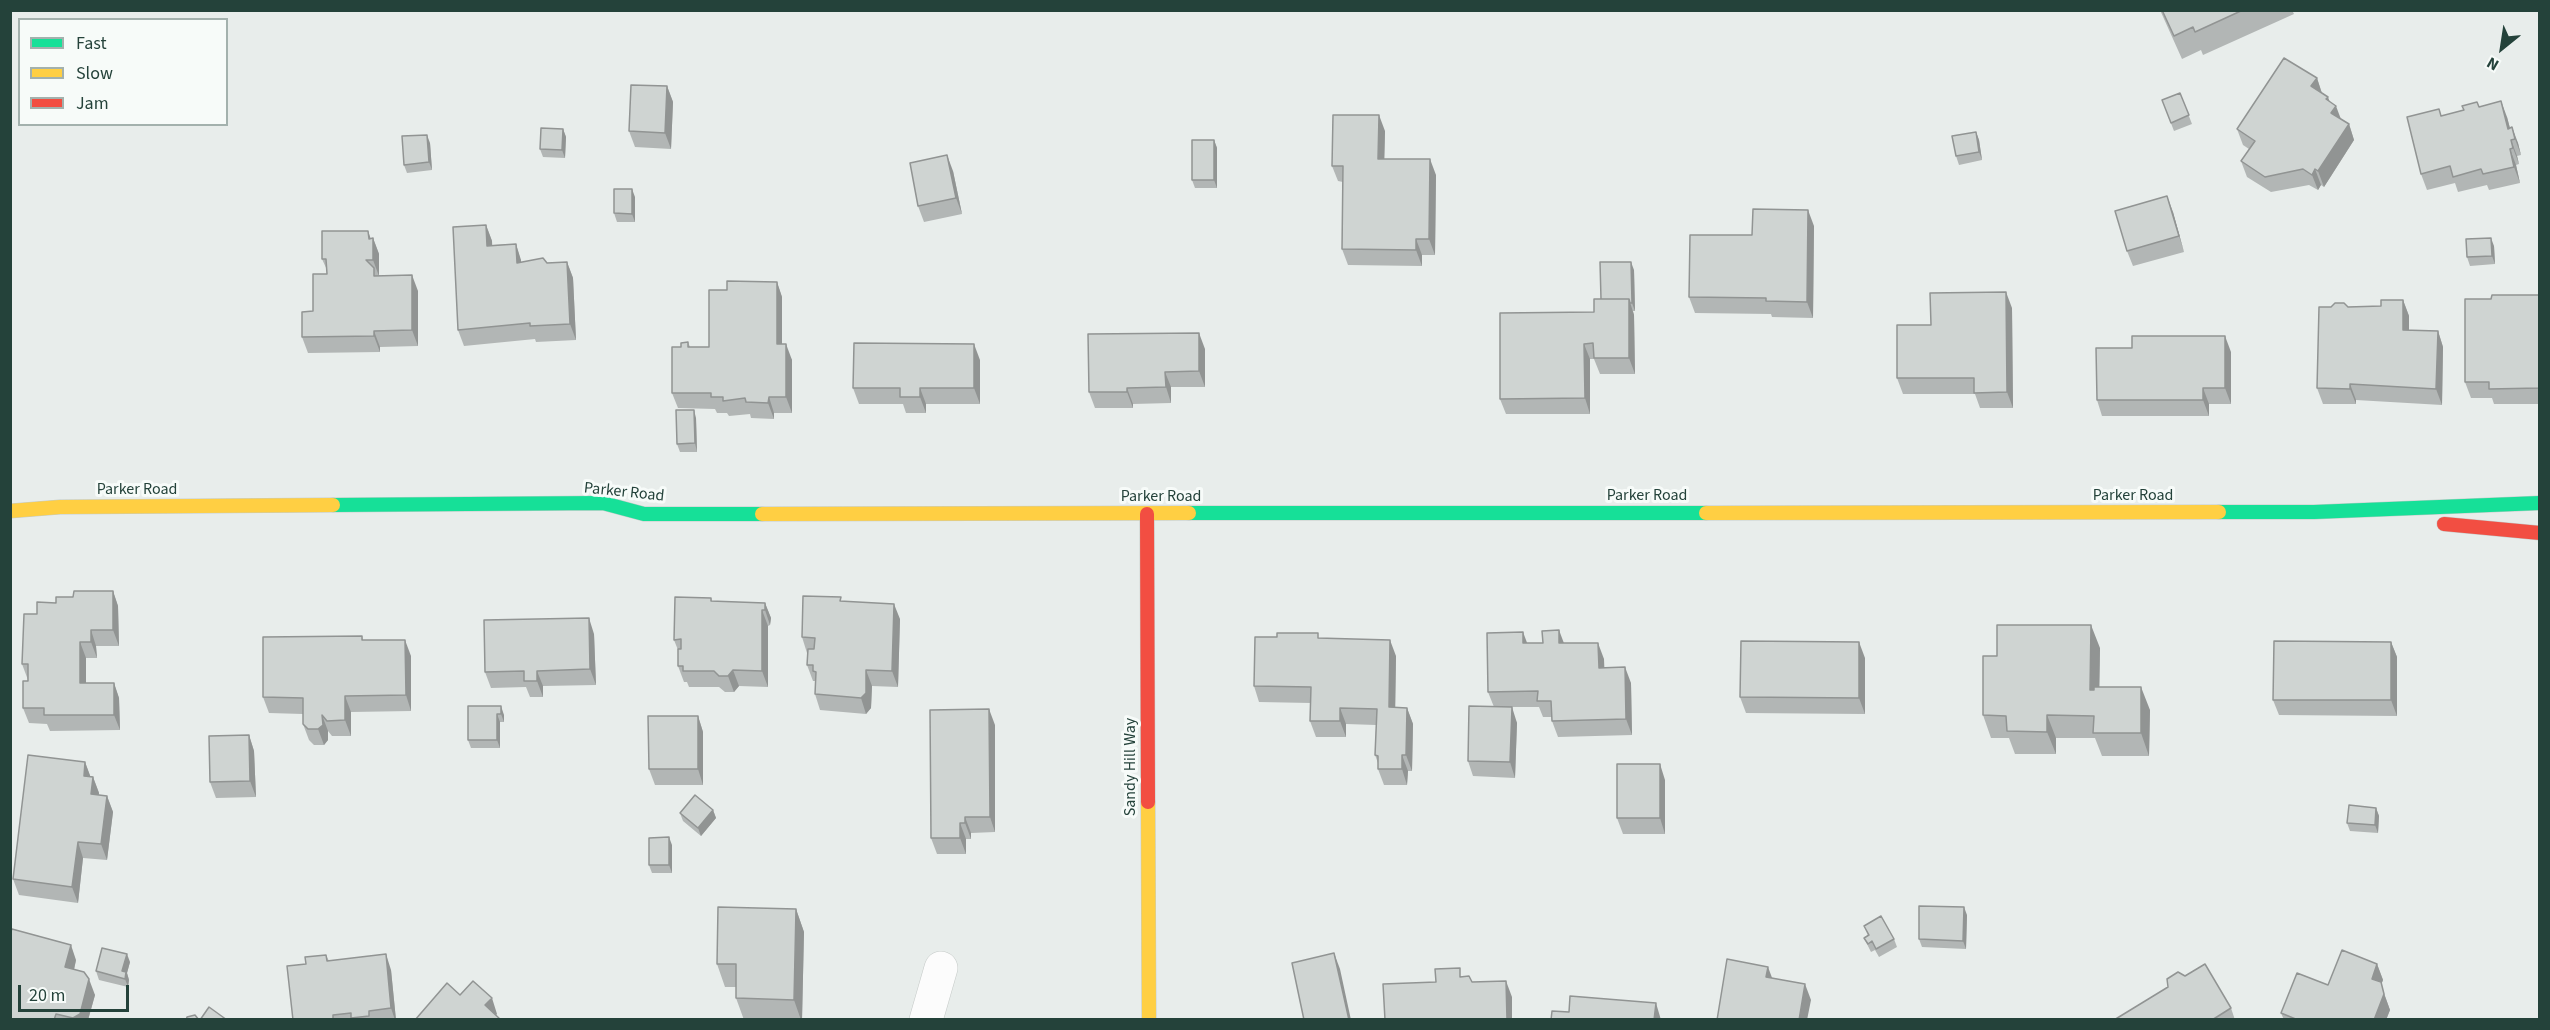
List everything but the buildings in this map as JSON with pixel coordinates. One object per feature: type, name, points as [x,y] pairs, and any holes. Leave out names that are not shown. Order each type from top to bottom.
[{"type":"street","name":"Parker Road","points":[[10,511],[84,507],[603,503],[644,514],[2314,512],[2540,503]]},
{"type":"street","name":"Parker Road","points":[[2314,512],[2540,533]]},
{"type":"street","name":"Sandy Hill Way","points":[[1147,514],[1149,1020]]},
{"type":"street","points":[[926,1020],[941,968]]},
{"type":"traffic: fast","points":[[333,505],[603,503],[644,514],[762,514]]},
{"type":"traffic: fast","points":[[2219,512],[2314,512],[2540,503]]},
{"type":"traffic: fast","points":[[1189,513],[1706,513]]},
{"type":"traffic: slow","points":[[10,511],[60,507],[333,505]]},
{"type":"traffic: slow","points":[[1706,513],[2219,512]]},
{"type":"traffic: slow","points":[[762,514],[1189,513]]},
{"type":"traffic: slow","points":[[1148,802],[1149,1020]]},
{"type":"traffic: jam","points":[[1147,514],[1148,802]]},
{"type":"traffic: jam","points":[[2444,524],[2540,533]]}]
